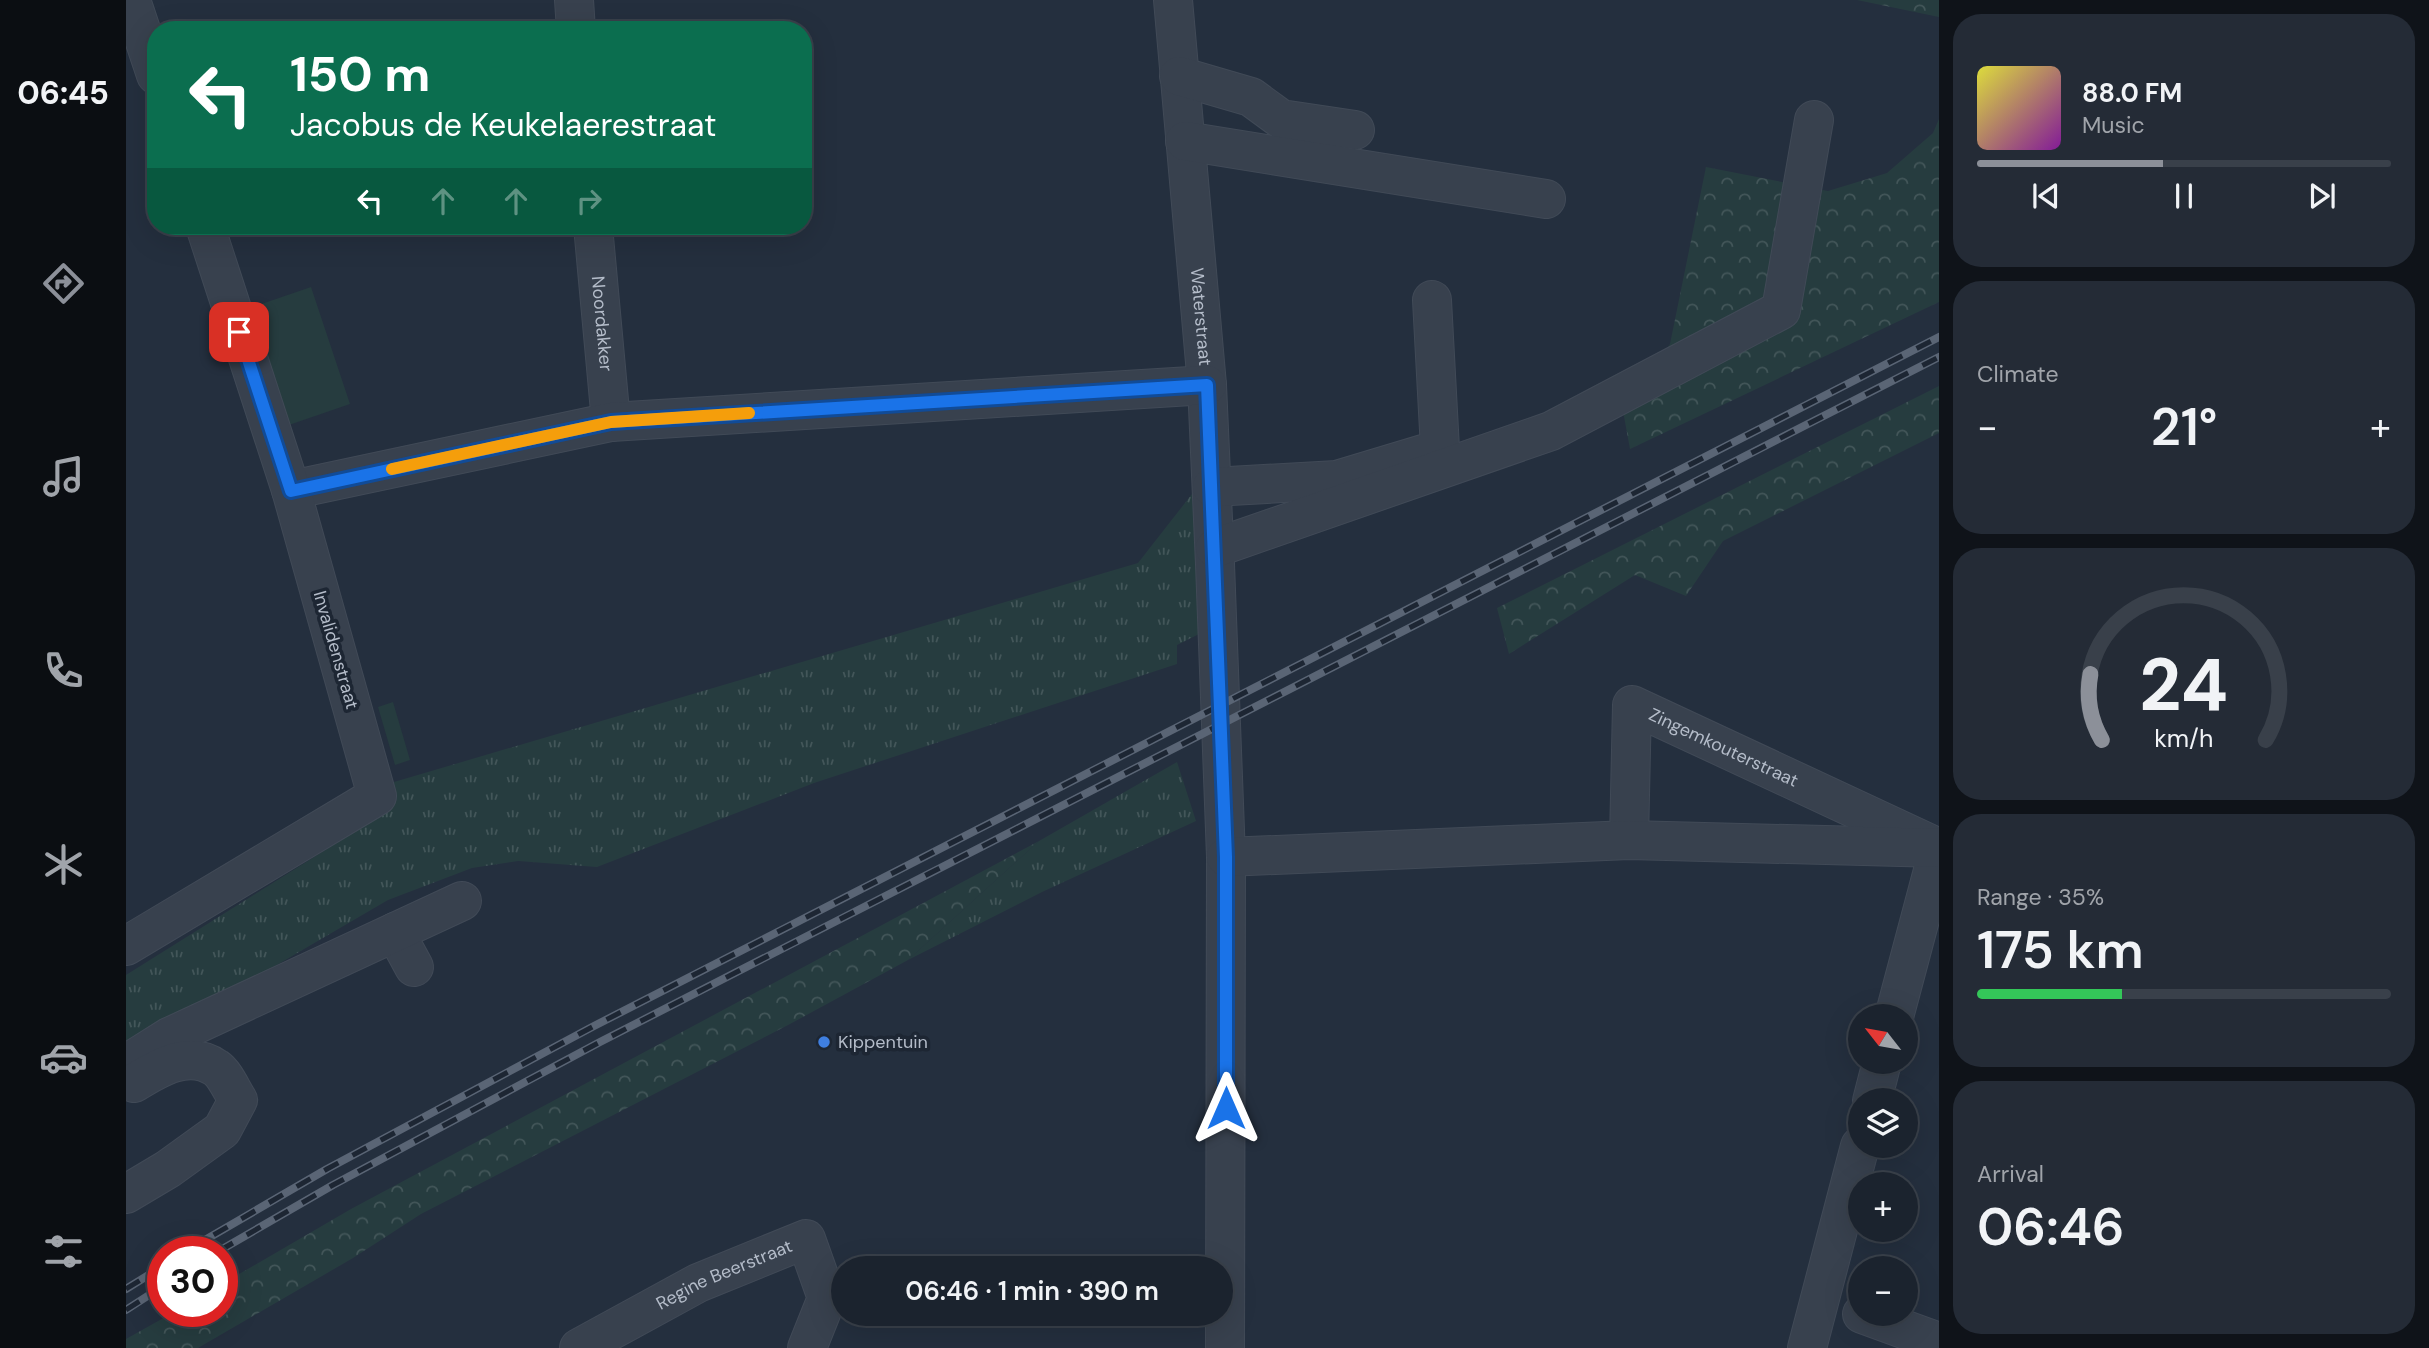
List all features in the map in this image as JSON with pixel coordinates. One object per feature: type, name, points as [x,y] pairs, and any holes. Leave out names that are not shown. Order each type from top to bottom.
[{"type":"street","points":[[131,0],[147,48]]},
{"type":"street","points":[[574,0],[575,21]]},
{"type":"street","name":"Waterstraat","points":[[1172,0],[1207,385],[1215,548],[1226,857],[1226,1348]]},
{"type":"street","points":[[1179,76],[1251,97],[1281,119],[1355,130]]},
{"type":"street","points":[[1215,548],[1551,431],[1781,310],[1814,120]]},
{"type":"street","points":[[1185,141],[1546,199]]},
{"type":"street","name":"Invalidenstraat","points":[[126,946],[377,796],[291,491],[208,235]]},
{"type":"street","name":"Noordakker","points":[[594,235],[611,422]]},
{"type":"street","points":[[1212,487],[1337,480],[1440,449],[1432,300]]},
{"type":"street","points":[[291,491],[611,422],[1207,385]]},
{"type":"street","name":"Zingemkouterstraat","points":[[1629,841],[1632,705],[1939,848]]},
{"type":"street","points":[[1226,857],[1629,841],[1939,848],[1897,1004]]},
{"type":"street","points":[[126,1064],[160,1043],[462,901]]},
{"type":"street","points":[[395,932],[414,967]]},
{"type":"street","points":[[126,1088],[161,1066],[195,1059],[218,1069],[238,1100],[222,1130],[168,1169],[126,1194]]},
{"type":"street","points":[[1807,1348],[1857,1158]]},
{"type":"street","name":"Regine Beerstraat","points":[[579,1348],[698,1283],[806,1239],[827,1298],[807,1348]]},
{"type":"street","points":[[1820,1299],[1848,1309]]},
{"type":"street","points":[[1894,1326],[1939,1342]]},
{"type":"green space","points":[[1857,0],[1939,0],[1939,17]]},
{"type":"green space","points":[[1939,119],[1939,302],[1630,449],[1623,411],[1670,344],[1706,167],[1828,191],[1887,173],[1933,133]]},
{"type":"green space","points":[[311,287],[350,404],[289,425],[250,308]]},
{"type":"green space","points":[[1939,386],[1939,433],[1723,541],[1686,596],[1635,575],[1509,654],[1497,608]]},
{"type":"green space","points":[[1192,494],[1201,633],[1177,645],[1177,664],[814,783],[597,867],[518,861],[472,868],[388,900],[126,1053],[126,975],[378,817],[394,782],[1138,563]]},
{"type":"green space","points":[[393,702],[410,760],[395,765],[378,707]]},
{"type":"green space","points":[[1177,762],[1196,821],[1042,892],[908,960],[1039,841]]},
{"type":"green space","points":[[1039,841],[908,960],[790,1024],[421,1214],[353,1258],[238,1325],[238,1275],[351,1209]]},
{"type":"green space","points":[[147,1327],[234,1327],[198,1348],[126,1348],[126,1339]]},
{"type":"railway","points":[[212,1236],[327,1169],[594,1026],[1939,337]]},
{"type":"railway","points":[[238,1240],[333,1185],[600,1042],[1939,357]]},
{"type":"railway","points":[[126,1289],[147,1276]]},
{"type":"railway","points":[[126,1310],[147,1296]]},
{"type":"slow traffic","points":[[392,469],[611,422],[749,413]]},
{"type":"place","name":"Kippentuin","points":[[824,1042]]},
{"type":"route","points":[[239,332],[291,491],[611,422],[1207,385],[1226,857],[1226,1108]]}]
